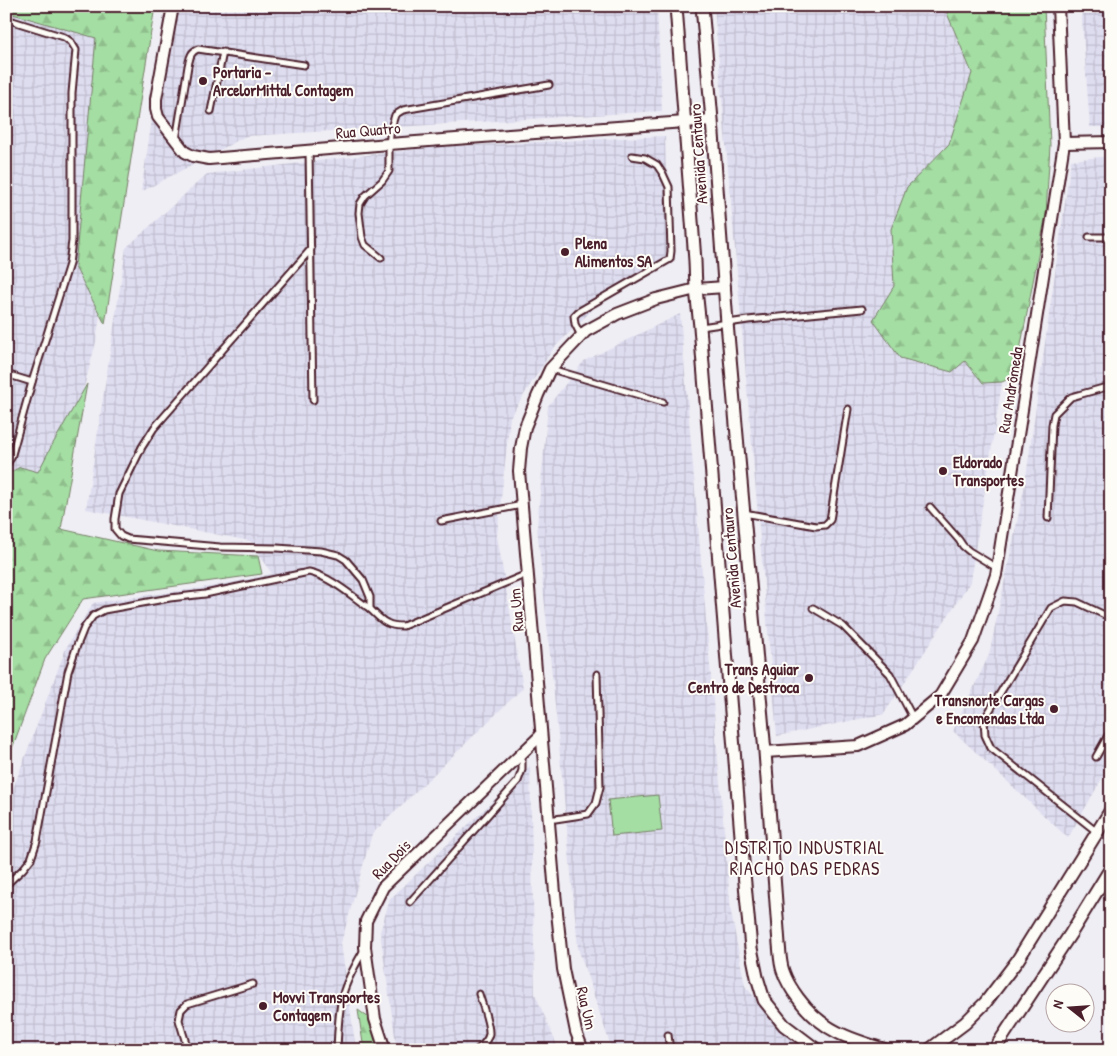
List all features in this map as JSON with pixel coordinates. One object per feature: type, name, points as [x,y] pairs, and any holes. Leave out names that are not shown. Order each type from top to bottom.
[{"type":"street","name":"Rua Quatro","points":[[173,6],[156,99],[156,109],[158,117],[185,152],[193,156],[209,159],[712,120]]},
{"type":"street","name":"Avenida Centauro","points":[[676,6],[696,261],[696,289],[751,948],[764,1000],[784,1025],[817,1050]]},
{"type":"street","name":"Avenida Centauro","points":[[702,6],[727,323],[765,752],[779,944],[783,971],[804,1007],[823,1025],[855,1040],[886,1050]]},
{"type":"street","name":"Rua Andrômeda","points":[[765,752],[858,746],[906,725],[940,696],[974,641],[998,568],[1064,143],[1058,6]]},
{"type":"street","points":[[1064,143],[1111,142]]},
{"type":"street","name":"Rua Um","points":[[583,1050],[576,1032],[563,969],[548,820],[519,471],[521,448],[525,427],[550,369],[586,331],[617,314],[656,299],[696,289],[724,287]]},
{"type":"street","name":"Rua Dois","points":[[385,1050],[376,1019],[365,947],[366,921],[383,887],[541,735]]},
{"type":"street","points":[[929,1050],[965,1023],[985,1003],[1017,961],[1111,810]]},
{"type":"street","points":[[994,1050],[1066,942],[1111,868]]},
{"type":"lane","points":[[6,19],[64,36],[76,50],[72,93],[72,241],[69,264],[32,382],[11,458],[6,465]]},
{"type":"lane","points":[[176,140],[191,54],[194,51],[198,49],[223,52],[304,65]]},
{"type":"lane","points":[[211,111],[223,52]]},
{"type":"lane","points":[[381,258],[365,245],[359,213],[360,204],[365,196],[382,181],[389,171],[389,144],[395,115],[403,110],[549,85]]},
{"type":"lane","points":[[309,150],[313,400]]},
{"type":"lane","points":[[581,337],[575,324],[574,316],[578,312],[670,259],[669,187],[664,174],[657,164],[645,158],[632,156]]},
{"type":"lane","points":[[1088,237],[1111,237]]},
{"type":"lane","points":[[311,249],[154,428],[142,447],[119,494],[115,529],[121,536],[128,539],[321,551],[338,555],[346,560],[363,580],[370,597],[370,609]]},
{"type":"lane","points":[[700,327],[862,309]]},
{"type":"lane","points":[[550,369],[663,402]]},
{"type":"lane","points":[[6,374],[32,382]]},
{"type":"lane","points":[[1048,518],[1054,414],[1070,397],[1103,388],[1111,388]]},
{"type":"lane","points":[[744,513],[816,526],[825,525],[830,520],[848,409]]},
{"type":"lane","points":[[441,521],[522,505]]},
{"type":"lane","points":[[930,507],[963,546],[998,568]]},
{"type":"lane","points":[[6,886],[30,859],[37,841],[68,672],[84,628],[94,616],[104,610],[170,598],[205,594],[309,572],[326,577],[386,623],[403,626],[528,574]]},
{"type":"lane","points":[[1098,833],[991,748],[985,735],[984,720],[1051,608],[1065,601],[1076,602],[1111,618]]},
{"type":"lane","points":[[813,608],[843,626],[890,674],[914,718]]},
{"type":"lane","points":[[548,820],[588,814],[596,803],[600,787],[597,674]]},
{"type":"lane","points":[[1096,757],[1111,730]]},
{"type":"lane","points":[[410,902],[518,781],[522,770],[522,753]]},
{"type":"lane","points":[[337,1050],[340,1005],[343,992],[365,947]]},
{"type":"lane","points":[[188,1050],[179,1020],[181,1010],[186,1004],[253,984]]},
{"type":"lane","points":[[477,1050],[485,1043],[489,1035],[479,994]]},
{"type":"lane","points":[[668,1035],[670,1050]]},
{"type":"shaded area","points":[[6,6],[148,6],[138,57],[96,342],[63,466],[6,480]]},
{"type":"shaded area","points":[[169,6],[657,6],[662,111],[246,136],[141,192]]},
{"type":"shaded area","points":[[714,6],[1029,6],[1032,197],[970,582],[884,714],[777,736]]},
{"type":"shaded area","points":[[1081,6],[1111,6],[1111,127],[1090,127]]},
{"type":"shaded area","points":[[665,136],[668,258],[603,299],[553,349],[510,417],[497,536],[523,688],[372,834],[341,943],[356,1050],[6,1050],[6,804],[66,648],[93,603],[216,586],[272,574],[250,541],[86,509],[126,248],[207,174],[435,147]]},
{"type":"shaded area","points":[[1111,156],[1111,763],[1068,838],[953,731],[989,655],[1025,484],[1071,160]]},
{"type":"shaded area","points":[[680,314],[731,912],[745,986],[800,1050],[612,1050],[578,948],[537,527],[548,406],[584,361]]},
{"type":"shaded area","points":[[530,766],[535,994],[559,1050],[397,1050],[380,932],[390,899]]},
{"type":"green space","points":[[6,6],[155,6],[105,324],[75,267],[96,38],[6,12]]},
{"type":"green space","points":[[944,6],[1044,6],[1050,145],[1046,214],[1015,376],[1002,382],[983,383],[965,361],[952,372],[900,358],[873,320],[894,286],[891,229],[907,187],[949,144],[972,73]]},
{"type":"green space","points":[[87,384],[61,529],[158,551],[258,556],[262,574],[83,599],[45,659],[6,765],[6,475],[20,467],[38,472]]},
{"type":"green space","points":[[658,795],[662,831],[612,836],[608,800]]},
{"type":"green space","points":[[358,1010],[369,1018],[378,1050],[364,1050]]},
{"type":"place","name":"Portaria - ArcelorMittal Contagem","points":[[203,81]]},
{"type":"place","name":"Plena Alimentos SA","points":[[565,252]]},
{"type":"place","name":"Eldorado Transportes","points":[[943,471]]},
{"type":"place","name":"Trans Aguiar Centro de Destroca","points":[[809,678]]},
{"type":"place","name":"Transnorte Cargas e Encomendas Ltda","points":[[1054,709]]},
{"type":"place","name":"Movvi Transportes Contagem","points":[[263,1006]]},
{"type":"district","name":"DISTRITO INDUSTRIAL RIACHO DAS PEDRAS","points":[[805,858]]}]
